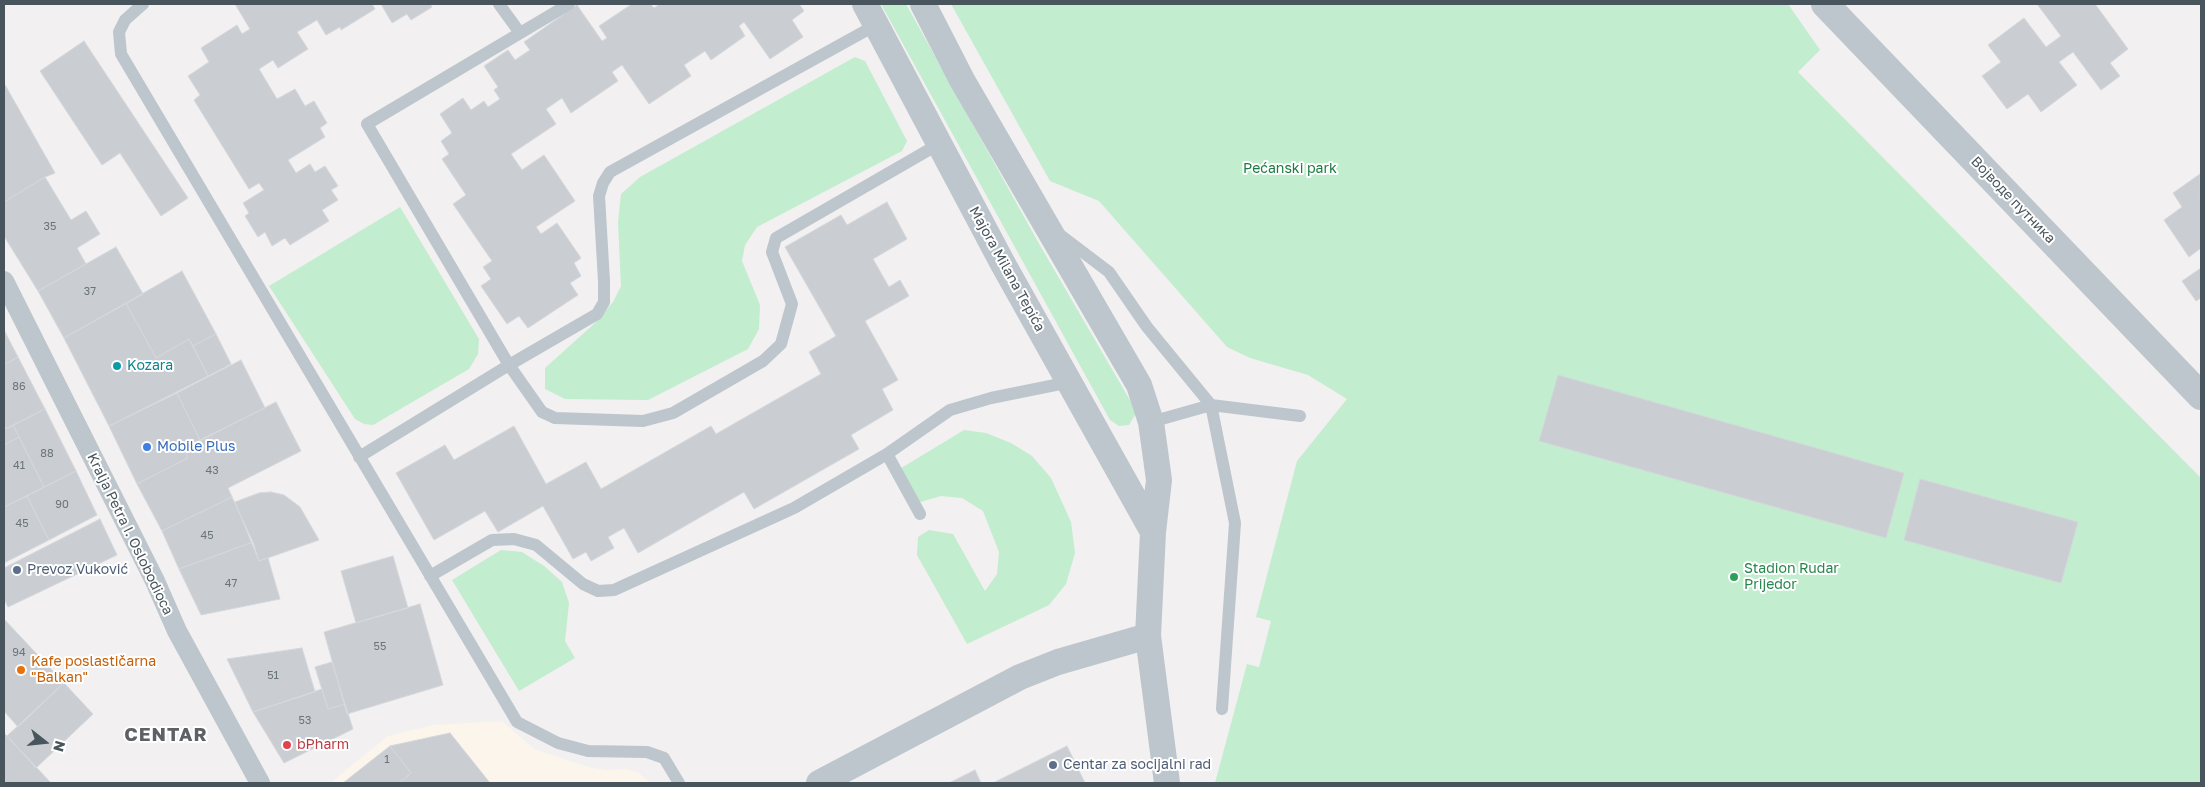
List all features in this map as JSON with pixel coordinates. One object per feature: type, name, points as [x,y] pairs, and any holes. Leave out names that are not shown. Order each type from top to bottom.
[{"type":"street","points":[[923,4],[945,48],[1043,222],[1140,385],[1151,422],[1159,480],[1153,532],[1148,636],[1167,783]]},
{"type":"street","name":"Војводе путника","points":[[1825,4],[2201,396]]},
{"type":"street","name":"Majora Milana Tepića","points":[[870,14],[1003,264],[1153,532]]},
{"type":"street","name":"Kralja Petra I. Oslobodioca","points":[[4,282],[155,581],[177,631],[260,783]]},
{"type":"street","points":[[819,783],[1020,677],[1058,662],[1148,636]]},
{"type":"lane","points":[[143,4],[125,20],[120,32],[120,54],[517,722],[558,743],[588,751],[648,752],[664,758],[679,783]]},
{"type":"lane","points":[[499,4],[520,33]]},
{"type":"lane","points":[[569,4],[367,124],[509,365],[542,412],[556,418],[642,421],[673,414],[762,361],[781,344],[792,304],[772,252],[776,238],[939,144]]},
{"type":"lane","points":[[359,456],[597,314],[604,302],[599,196],[603,183],[610,172],[870,14]]},
{"type":"lane","points":[[1043,222],[1109,272],[1148,327],[1211,405],[1235,523],[1222,709]]},
{"type":"lane","points":[[430,576],[492,540],[514,539],[536,545],[583,584],[598,591],[614,590],[794,508],[887,454],[950,410],[991,398],[1070,382]]},
{"type":"lane","points":[[1151,422],[1211,405],[1300,416]]},
{"type":"lane","points":[[887,454],[920,514]]},
{"type":"shaded area","points":[[502,721],[534,749],[588,767],[607,770],[625,769],[638,772],[650,783],[330,783],[388,736],[433,725]]},
{"type":"green space","points":[[881,4],[906,4],[1038,242],[1131,402],[1136,413],[1129,425],[1119,426],[1110,420]]},
{"type":"green space","name":"Pećanski park","points":[[951,4],[1788,4],[1820,50],[1798,72],[2201,478],[2201,783],[1215,783],[1247,664],[1259,667],[1271,621],[1256,617],[1297,461],[1347,399],[1308,375],[1250,358],[1227,347],[1099,201],[1050,181]]},
{"type":"green space","points":[[855,57],[865,61],[907,141],[902,151],[757,227],[745,245],[742,261],[760,305],[759,329],[748,349],[648,400],[565,399],[545,389],[545,368],[595,323],[613,302],[621,286],[618,222],[621,194],[640,177]]},
{"type":"green space","points":[[400,207],[479,339],[478,354],[469,369],[373,425],[364,424],[355,419],[269,286]]},
{"type":"green space","points":[[964,430],[986,433],[1011,443],[1032,456],[1051,478],[1071,522],[1075,553],[1066,584],[1049,605],[967,644],[917,555],[918,537],[929,530],[953,534],[985,591],[997,574],[999,552],[983,511],[962,498],[941,496],[917,503],[898,470]]},
{"type":"green space","points":[[501,550],[522,552],[544,566],[562,582],[569,603],[565,641],[575,658],[519,691],[452,580]]},
{"type":"building","points":[[235,4],[372,4],[375,9],[341,30],[340,27],[326,35],[317,20],[297,32],[308,49],[278,68],[273,60],[259,69],[277,99],[295,89],[305,106],[314,101],[327,123],[320,128],[325,137],[288,160],[296,173],[310,164],[315,172],[325,166],[338,186],[331,190],[338,200],[322,210],[329,221],[290,245],[285,238],[272,246],[265,232],[258,237],[245,216],[249,213],[243,203],[264,190],[259,183],[249,189],[194,100],[200,95],[188,76],[209,62],[201,48],[237,25],[242,34],[250,29]]},
{"type":"building","points":[[381,4],[430,4],[432,7],[411,20],[407,14],[392,23]]},
{"type":"building","points":[[632,4],[650,4],[654,8],[660,4],[799,4],[804,11],[792,20],[803,37],[770,59],[744,22],[739,26],[745,36],[711,60],[705,51],[684,65],[691,76],[649,104],[622,65],[612,72],[618,81],[571,113],[562,98],[546,109],[556,124],[511,154],[522,170],[544,155],[575,201],[536,227],[541,234],[557,223],[581,258],[574,263],[581,276],[570,283],[578,295],[528,328],[519,316],[507,324],[481,286],[491,279],[483,267],[492,261],[453,204],[466,195],[442,159],[449,154],[441,141],[452,133],[440,114],[463,98],[471,110],[484,101],[488,107],[500,99],[494,90],[498,87],[484,66],[508,50],[515,60],[530,50],[524,42],[577,5],[602,41],[607,38],[599,26]]},
{"type":"building","points":[[2037,4],[2095,4],[2128,49],[2110,63],[2120,76],[2101,90],[2073,52],[2059,62],[2077,85],[2041,112],[2028,94],[2007,109],[1982,76],[2001,62],[1988,45],[2024,18],[2046,47],[2061,36]]},
{"type":"building","points":[[84,41],[188,198],[161,216],[120,153],[102,165],[40,71]]},
{"type":"building","points":[[4,83],[55,173],[4,202]]},
{"type":"building","points":[[2200,174],[2201,248],[2189,257],[2164,220],[2182,207],[2173,193]]},
{"type":"building","points":[[45,177],[71,220],[86,211],[100,234],[77,248],[86,264],[38,291],[4,236],[4,202]]},
{"type":"building","points":[[887,202],[907,239],[873,259],[889,287],[900,280],[909,296],[865,321],[898,380],[882,389],[893,410],[851,435],[859,449],[754,509],[744,492],[638,553],[624,528],[608,537],[614,548],[591,561],[586,552],[573,559],[543,506],[498,532],[485,511],[434,540],[396,473],[445,445],[454,460],[514,426],[546,484],[586,462],[601,489],[711,426],[716,434],[821,374],[809,352],[836,336],[785,247],[841,215],[847,225]]},
{"type":"building","points":[[116,247],[143,294],[64,338],[38,291]]},
{"type":"building","points":[[2201,268],[2201,298],[2196,301],[2182,281]]},
{"type":"building","points":[[182,271],[216,334],[193,346],[189,339],[156,358],[126,303]]},
{"type":"building","points":[[126,303],[156,358],[189,339],[208,376],[109,426],[64,338]]},
{"type":"building","points":[[4,330],[18,357],[4,365]]},
{"type":"building","points":[[216,334],[231,364],[208,376],[193,346]]},
{"type":"building","points":[[18,357],[45,409],[6,429],[4,424],[4,365]]},
{"type":"building","points":[[241,360],[265,408],[200,440],[177,393]]},
{"type":"building","points":[[1558,375],[1904,473],[1886,538],[1539,441]]},
{"type":"building","points":[[177,393],[200,440],[184,449],[188,458],[137,484],[109,426]]},
{"type":"building","points":[[276,402],[301,451],[228,488],[232,497],[162,531],[137,484],[188,458],[184,449]]},
{"type":"building","points":[[45,409],[76,471],[44,487],[13,425]]},
{"type":"building","points":[[4,424],[6,429],[13,425],[19,437],[4,445]]},
{"type":"building","points":[[19,437],[44,487],[4,507],[4,445]]},
{"type":"building","points":[[76,471],[97,515],[49,540],[27,496]]},
{"type":"building","points":[[1920,479],[2078,522],[2061,583],[1904,540]]},
{"type":"building","points":[[271,492],[284,495],[300,507],[319,540],[259,561],[235,502],[259,493]]},
{"type":"building","points":[[27,496],[49,540],[4,563],[4,507]]},
{"type":"building","points":[[232,497],[253,542],[179,569],[162,531]]},
{"type":"building","points":[[100,519],[117,555],[8,607],[4,599],[4,568]]},
{"type":"building","points":[[253,542],[259,561],[268,558],[280,599],[201,615],[179,569]]},
{"type":"building","points":[[393,556],[408,608],[356,623],[341,571]]},
{"type":"building","points":[[420,604],[443,685],[347,714],[324,632]]},
{"type":"building","points":[[4,619],[64,683],[18,727],[4,711]]},
{"type":"building","points":[[302,648],[315,692],[253,712],[227,659]]},
{"type":"building","points":[[332,662],[345,704],[328,709],[315,667]]},
{"type":"building","points":[[64,683],[93,714],[36,768],[7,736]]},
{"type":"building","points":[[322,689],[328,709],[345,704],[353,729],[284,763],[253,712]]},
{"type":"building","points":[[4,733],[7,736],[51,783],[4,783]]},
{"type":"building","points":[[450,733],[490,783],[399,783],[411,773],[390,746]]},
{"type":"building","points":[[390,746],[411,773],[399,783],[343,783]]},
{"type":"building","name":"Centar za socijalni rad","points":[[1067,746],[1085,783],[993,783]]},
{"type":"building","points":[[975,770],[981,783],[949,783]]},
{"type":"place","name":"Kozara","points":[[117,366]]},
{"type":"place","name":"Mobile Plus","points":[[147,447]]},
{"type":"place","name":"Prevoz Vuković","points":[[17,570]]},
{"type":"place","name":"Stadion Rudar Prijedor","points":[[1734,577]]},
{"type":"place","name":"Kafe poslastičarna \"Balkan\"","points":[[21,670]]},
{"type":"place","name":"bPharm","points":[[287,745]]},
{"type":"place","name":"Centar za socijalni rad","points":[[1053,765]]},
{"type":"district","name":"CENTAR","points":[[166,735]]}]
